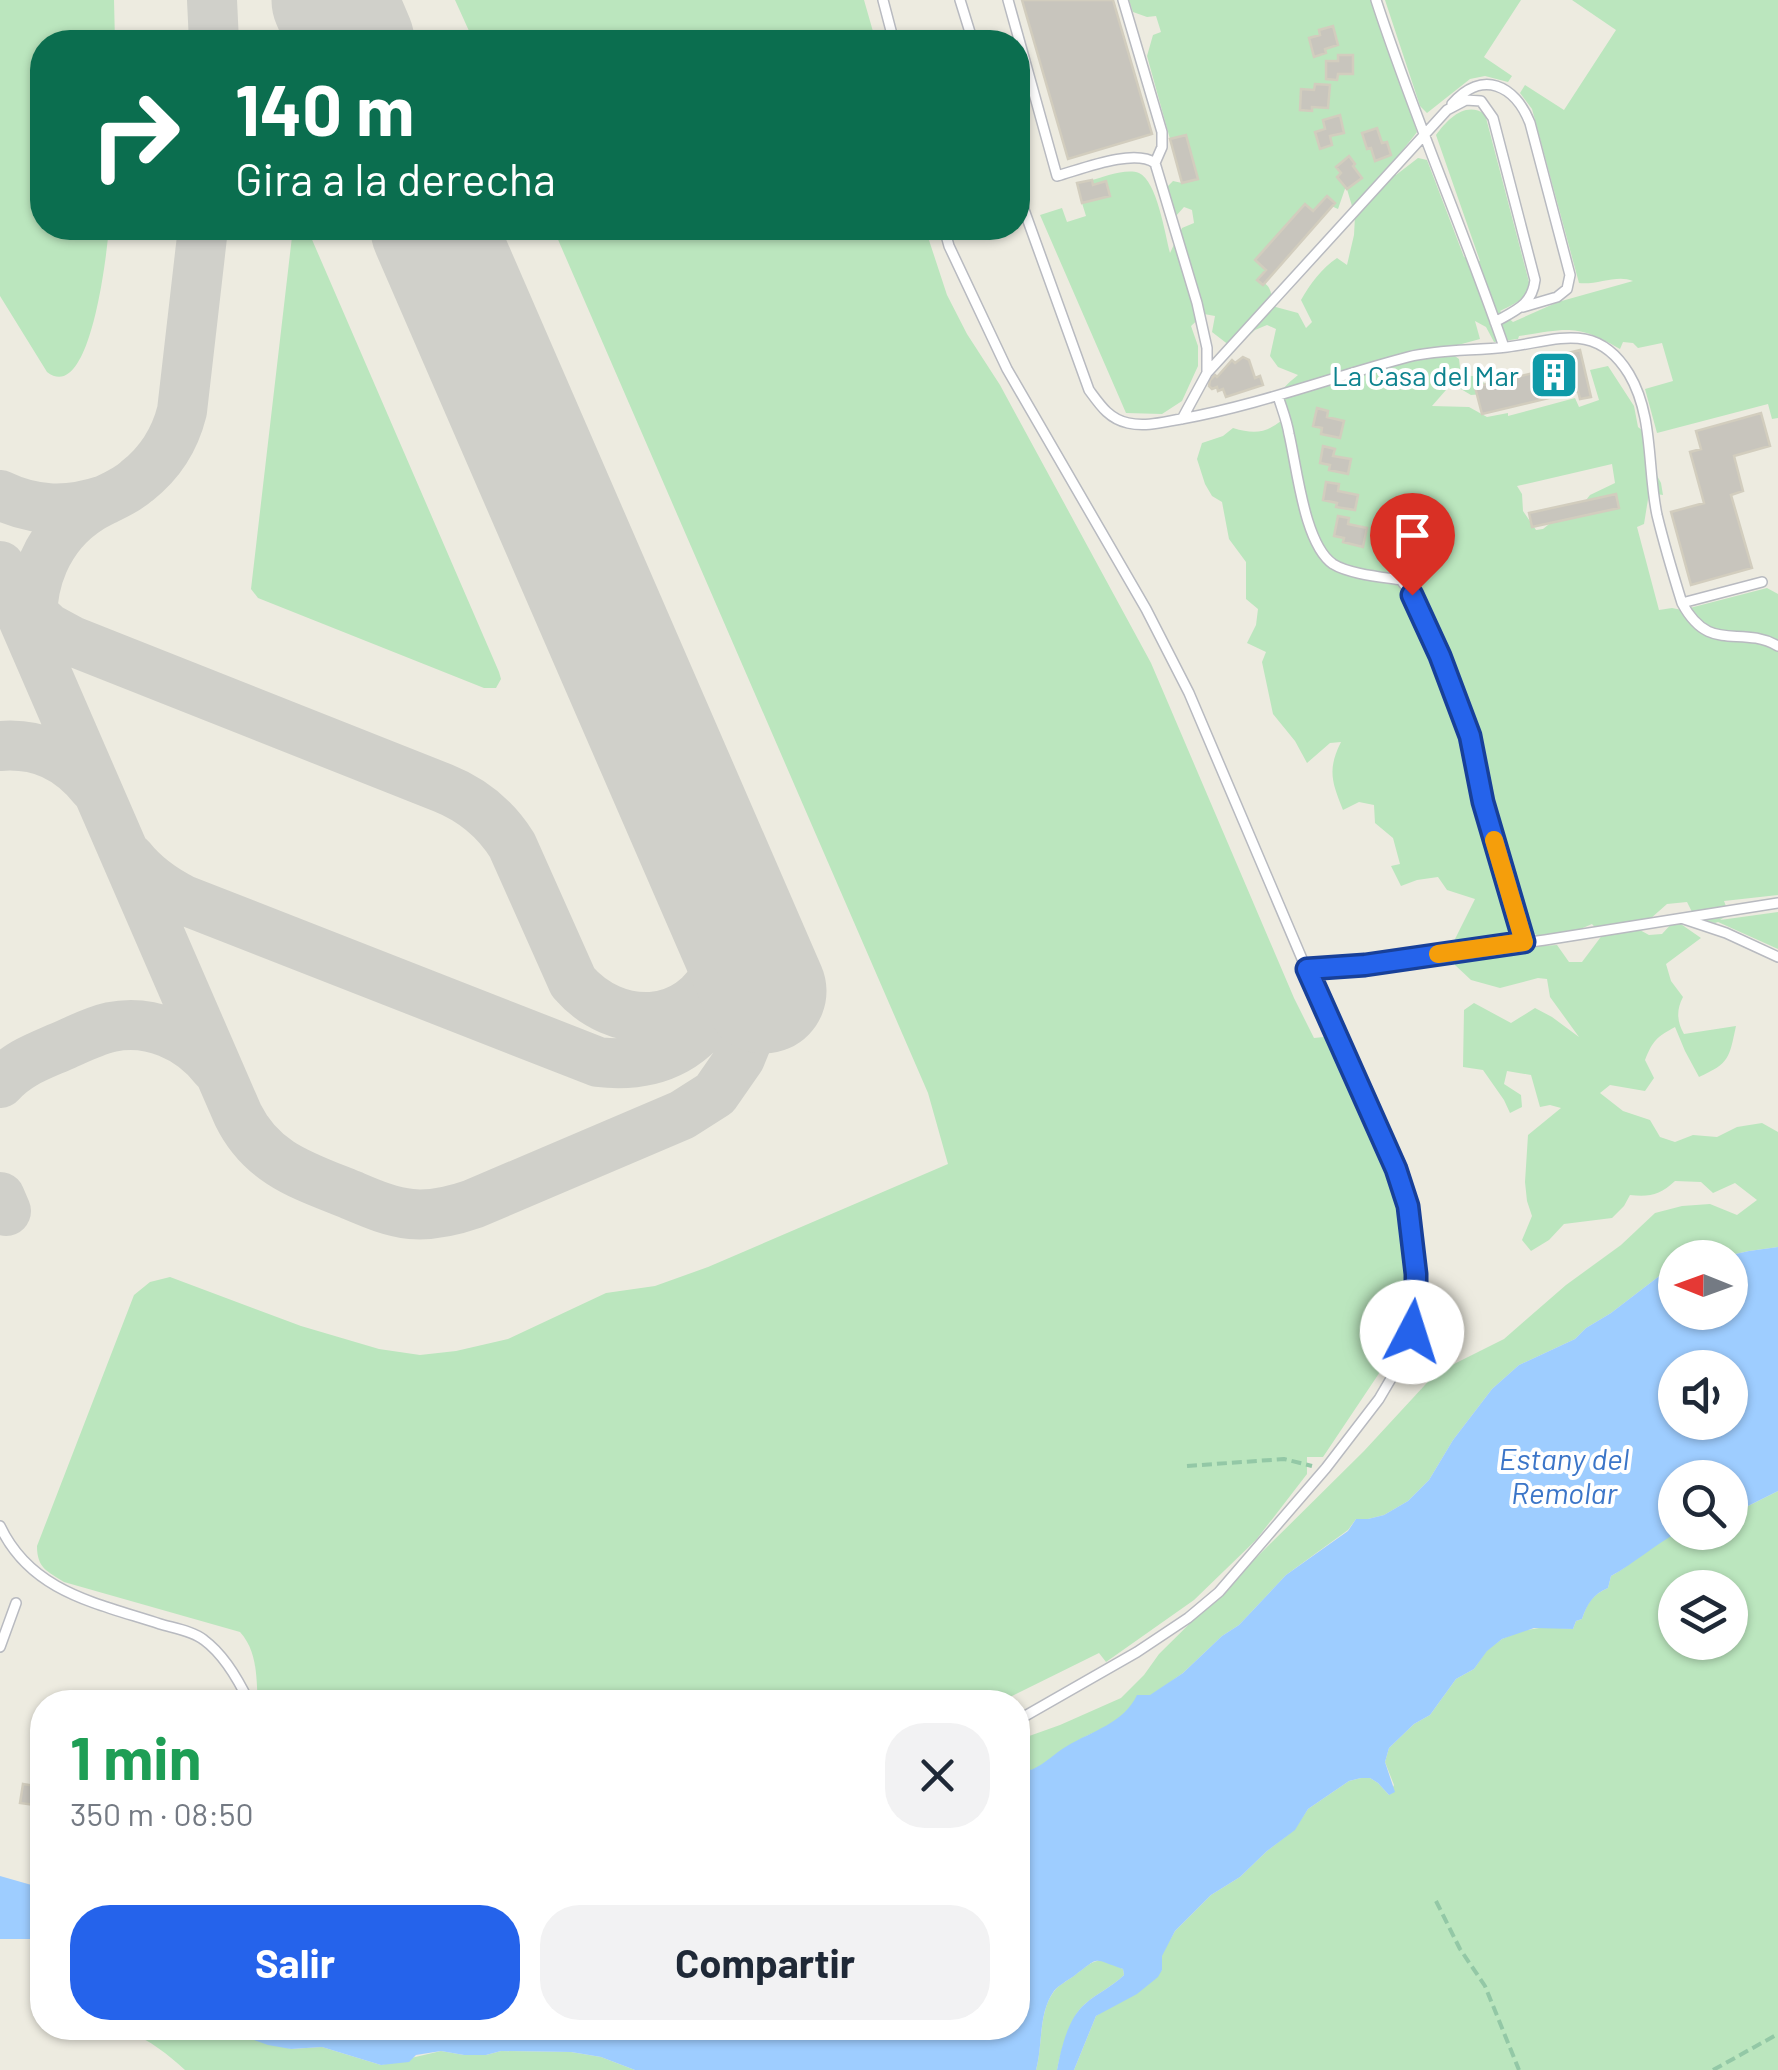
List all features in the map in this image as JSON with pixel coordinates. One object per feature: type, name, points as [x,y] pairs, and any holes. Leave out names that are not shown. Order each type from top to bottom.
[{"type":"lane","points":[[883,0],[891,30]]},
{"type":"lane","points":[[960,0],[969,30]]},
{"type":"lane","points":[[1008,0],[1016,30]]},
{"type":"lane","points":[[1123,0],[1162,132],[1162,147],[1155,164]]},
{"type":"lane","points":[[1376,0],[1400,75],[1504,347]]},
{"type":"lane","points":[[1030,79],[1057,176],[1131,157],[1147,158],[1155,164],[1196,303],[1207,348],[1207,373]]},
{"type":"lane","points":[[1182,419],[1207,373],[1462,92],[1494,84],[1508,90],[1524,106],[1570,276],[1567,289],[1557,297],[1520,308],[1495,322]]},
{"type":"lane","points":[[1447,110],[1466,100],[1481,101],[1493,118],[1535,280],[1533,295],[1520,308]]},
{"type":"lane","points":[[1030,227],[1089,390],[1116,420],[1131,424],[1151,425],[1206,415],[1414,356],[1570,336],[1585,338],[1610,352],[1628,374],[1647,426],[1656,513],[1682,603],[1692,621],[1708,632],[1769,641],[1778,646]]},
{"type":"lane","points":[[947,240],[1007,369],[1146,609],[1190,694],[1396,1169],[1408,1206],[1416,1274],[1412,1332],[1379,1399],[1326,1468],[1218,1592],[1188,1618],[1137,1652],[1030,1713]]},
{"type":"lane","points":[[1278,396],[1304,506],[1319,549],[1334,564],[1370,576],[1401,580],[1440,656],[1470,736],[1483,802],[1524,942]]},
{"type":"lane","points":[[1682,603],[1762,582]]},
{"type":"lane","points":[[1307,969],[1365,965],[1778,903]]},
{"type":"lane","points":[[1682,918],[1778,957]]},
{"type":"lane","points":[[0,1526],[14,1550],[46,1582],[70,1594],[202,1638],[238,1679],[243,1690]]},
{"type":"lane","points":[[0,1647],[16,1603]]},
{"type":"path","points":[[1188,1466],[1284,1459],[1326,1468]]},
{"type":"path","points":[[1436,1901],[1460,1949],[1485,1986],[1520,2070]]},
{"type":"path","points":[[1713,2070],[1778,2034]]},
{"type":"green space","points":[[0,0],[114,0],[115,30],[30,30],[30,240],[108,240],[94,321],[75,367],[62,376],[47,372],[0,296]]},
{"type":"green space","points":[[455,0],[864,0],[873,30],[469,30]]},
{"type":"green space","points":[[1129,0],[1373,0],[1417,132],[1391,165],[1396,175],[1418,158],[1427,160],[1464,257],[1480,261],[1436,135],[1464,111],[1485,114],[1530,286],[1522,298],[1500,311],[1513,322],[1558,302],[1633,281],[1579,283],[1532,109],[1520,93],[1525,85],[1564,110],[1616,30],[1572,0],[1778,0],[1778,418],[1772,419],[1768,404],[1657,433],[1645,389],[1673,381],[1662,343],[1638,348],[1623,342],[1620,349],[1571,330],[1494,342],[1486,327],[1475,321],[1480,339],[1442,347],[1459,359],[1461,376],[1477,376],[1486,385],[1483,394],[1471,395],[1454,385],[1432,406],[1469,407],[1487,417],[1508,416],[1575,398],[1579,407],[1599,400],[1590,370],[1608,366],[1634,406],[1638,427],[1649,436],[1652,466],[1661,483],[1663,495],[1649,493],[1644,524],[1637,527],[1659,610],[1682,610],[1767,588],[1778,594],[1778,895],[1724,901],[1729,914],[1720,920],[1778,912],[1778,949],[1718,922],[1695,918],[1687,902],[1667,904],[1650,919],[1627,923],[1649,935],[1662,934],[1675,920],[1701,938],[1666,964],[1671,981],[1683,997],[1678,1016],[1684,1034],[1736,1026],[1727,1058],[1699,1077],[1675,1027],[1656,1040],[1648,1053],[1645,1060],[1654,1078],[1645,1091],[1610,1085],[1600,1093],[1623,1111],[1650,1120],[1660,1137],[1675,1142],[1693,1135],[1717,1137],[1737,1127],[1762,1123],[1778,1132],[1778,1247],[1748,1251],[1748,1240],[1658,1240],[1658,1277],[1575,1339],[1519,1365],[1492,1389],[1453,1440],[1429,1480],[1408,1501],[1384,1515],[1356,1519],[1348,1530],[1286,1575],[1239,1625],[1183,1673],[1102,1730],[1030,1770],[1030,1736],[1121,1698],[1159,1654],[1364,1451],[1436,1373],[1504,1339],[1655,1213],[1710,1204],[1737,1215],[1757,1200],[1735,1183],[1713,1193],[1701,1182],[1675,1181],[1654,1194],[1630,1195],[1612,1218],[1564,1224],[1531,1251],[1522,1240],[1532,1216],[1525,1182],[1528,1135],[1561,1108],[1540,1107],[1531,1075],[1507,1071],[1504,1084],[1521,1095],[1522,1107],[1510,1113],[1483,1070],[1463,1067],[1464,1010],[1474,1003],[1511,1023],[1535,1008],[1579,1037],[1550,997],[1547,979],[1500,988],[1471,980],[1455,965],[1451,947],[1475,899],[1447,890],[1438,877],[1401,886],[1391,866],[1400,864],[1393,838],[1375,823],[1374,805],[1359,802],[1343,810],[1333,776],[1341,742],[1330,743],[1307,763],[1273,714],[1262,662],[1266,652],[1247,643],[1256,625],[1258,609],[1246,599],[1246,562],[1229,539],[1222,502],[1212,496],[1205,484],[1197,459],[1202,443],[1233,428],[1258,432],[1281,421],[1280,394],[1298,375],[1278,367],[1270,356],[1276,329],[1267,325],[1255,330],[1234,349],[1212,332],[1215,316],[1204,314],[1191,326],[1198,346],[1198,366],[1182,401],[1162,414],[1126,413],[1040,215],[1062,208],[1067,222],[1086,216],[1082,203],[1110,196],[1106,182],[1093,185],[1092,180],[1134,172],[1151,186],[1170,253],[1182,228],[1194,223],[1192,210],[1184,207],[1175,217],[1164,190],[1173,181],[1197,179],[1186,135],[1170,139],[1147,56],[1153,35],[1161,32],[1156,16],[1133,12]],"holes":[[[1346,186],[1355,216],[1347,265],[1337,258],[1321,271],[1301,300],[1312,322],[1306,328],[1298,313],[1272,306],[1270,290],[1258,280],[1266,270],[1256,260],[1305,204],[1313,211],[1329,205],[1338,209]],[[1612,464],[1615,483],[1590,495],[1579,509],[1563,513],[1536,530],[1523,511],[1517,486]],[[1515,919],[1525,928],[1552,938],[1592,924],[1599,932],[1606,930],[1582,962],[1569,962],[1557,945],[1525,947],[1512,941],[1518,933]]]},
{"type":"green space","points":[[1385,0],[1521,0],[1484,57],[1512,76],[1508,82],[1485,76],[1470,79],[1427,113],[1420,106]]},
{"type":"green space","points":[[292,240],[312,240],[501,679],[496,688],[484,688],[258,598],[251,589]]},
{"type":"green space","points":[[558,240],[929,240],[947,295],[967,334],[1000,385],[1151,663],[1294,998],[1314,1038],[1324,1037],[1390,1180],[1401,1219],[1402,1331],[1394,1351],[1323,1457],[1307,1457],[1307,1474],[1256,1540],[1194,1600],[1106,1662],[1099,1653],[1024,1690],[257,1690],[253,1657],[240,1632],[64,1582],[44,1568],[39,1559],[37,1546],[134,1295],[150,1282],[170,1277],[301,1326],[379,1349],[420,1355],[508,1339],[606,1293],[655,1286],[708,1267],[948,1164],[928,1093]]},
{"type":"green space","points":[[1778,1491],[1778,2070],[1074,2070],[1096,2016],[1162,1970],[1161,1956],[1175,1931],[1211,1895],[1240,1877],[1294,1830],[1308,1809],[1349,1781],[1370,1778],[1389,1795],[1394,1785],[1385,1762],[1389,1748],[1414,1724],[1430,1715],[1456,1679],[1474,1669],[1487,1650],[1502,1639],[1545,1627],[1573,1629],[1591,1600],[1608,1588],[1611,1576],[1658,1543],[1658,1550],[1748,1550],[1748,1506]]},
{"type":"green space","points":[[1103,1960],[1123,1969],[1124,1975],[1090,2000],[1075,2017],[1057,2070],[1036,2070],[1043,2018],[1050,1998],[1085,1967]]},
{"type":"green space","points":[[144,2040],[267,2040],[291,2049],[322,2047],[381,2065],[441,2051],[464,2055],[571,2052],[601,2057],[635,2070],[185,2070]]},
{"type":"water","name":"Estany del Remolar","points":[[1778,1247],[1778,1491],[1748,1506],[1748,1460],[1658,1460],[1658,1545],[1611,1576],[1608,1588],[1591,1600],[1573,1629],[1534,1628],[1502,1639],[1474,1669],[1456,1679],[1430,1715],[1414,1724],[1389,1748],[1385,1762],[1395,1792],[1389,1795],[1370,1778],[1349,1781],[1308,1809],[1295,1830],[1240,1877],[1211,1895],[1175,1931],[1162,1956],[1158,1977],[1137,1994],[1096,2016],[1074,2070],[1057,2070],[1070,2025],[1085,2004],[1124,1975],[1123,1969],[1101,1961],[1093,1962],[1054,1991],[1043,2019],[1036,2070],[635,2070],[601,2057],[571,2052],[501,2051],[464,2055],[441,2051],[416,2055],[409,2062],[381,2065],[322,2047],[291,2049],[254,2040],[1030,2040],[1030,1770],[1116,1719],[1137,1695],[1150,1695],[1183,1673],[1239,1625],[1286,1575],[1348,1531],[1356,1519],[1384,1515],[1408,1501],[1429,1480],[1453,1440],[1492,1389],[1519,1365],[1575,1339],[1658,1277],[1658,1330],[1748,1330],[1748,1251]]},
{"type":"water","points":[[0,1876],[30,1885],[30,1939],[0,1939]]},
{"type":"building","points":[[1022,0],[1113,0],[1152,134],[1068,159]]},
{"type":"building","points":[[1333,26],[1338,45],[1314,57],[1309,38]]},
{"type":"building","points":[[1338,55],[1353,55],[1353,74],[1326,79],[1326,61],[1338,61]]},
{"type":"building","points":[[1315,84],[1330,85],[1328,108],[1300,110],[1301,89],[1314,90]]},
{"type":"building","points":[[1340,115],[1344,133],[1330,136],[1332,145],[1320,149],[1315,132],[1325,129],[1323,120]]},
{"type":"building","points":[[1377,128],[1391,155],[1375,161],[1362,133]]},
{"type":"building","points":[[1186,135],[1198,179],[1182,183],[1170,139]]},
{"type":"building","points":[[1349,156],[1362,178],[1347,189],[1337,177],[1341,173],[1336,167]]},
{"type":"building","points":[[1092,180],[1093,185],[1106,181],[1110,196],[1082,203],[1077,183]]},
{"type":"building","points":[[1327,196],[1335,203],[1263,285],[1257,280],[1266,270],[1255,260],[1305,204],[1313,211]]},
{"type":"building","name":"La Casa del Mar","points":[[1580,350],[1591,397],[1580,399],[1578,391],[1482,414],[1475,387],[1571,364],[1568,353]]},
{"type":"building","points":[[1243,357],[1249,360],[1255,378],[1260,376],[1263,385],[1226,397],[1223,389],[1218,391],[1217,387],[1209,386],[1210,380],[1232,360],[1235,363]]},
{"type":"building","points":[[1317,408],[1328,411],[1327,417],[1344,421],[1340,438],[1321,434],[1322,428],[1313,426]]},
{"type":"building","points":[[1761,413],[1770,446],[1734,456],[1743,491],[1731,495],[1752,568],[1691,585],[1671,512],[1704,503],[1690,452],[1701,449],[1696,431]]},
{"type":"building","points":[[1323,446],[1335,449],[1333,456],[1351,459],[1348,474],[1329,470],[1330,465],[1320,463]]},
{"type":"building","points":[[1326,482],[1339,484],[1338,491],[1358,495],[1355,510],[1323,500]]},
{"type":"building","points":[[1616,494],[1619,508],[1532,527],[1529,513]]},
{"type":"building","points":[[1338,516],[1349,518],[1348,524],[1367,528],[1363,547],[1334,536]]},
{"type":"building","points":[[1415,522],[1427,524],[1426,531],[1442,533],[1440,548],[1423,546],[1423,538],[1413,537]]},
{"type":"building","points":[[1381,528],[1391,529],[1390,536],[1405,538],[1404,554],[1389,553],[1389,545],[1379,544]]},
{"type":"building","points":[[23,1784],[30,1785],[30,1804],[20,1803]]},
{"type":"taxiway","points":[[212,0],[213,30]]},
{"type":"taxiway","points":[[33,633],[34,597],[52,546],[75,519],[145,474],[166,450],[175,431],[182,411],[202,240]]},
{"type":"taxiway","points":[[0,495],[26,505],[52,508],[105,500]]},
{"type":"taxiway","points":[[0,566],[238,1115],[259,1146],[301,1174],[395,1211],[443,1212],[473,1204],[682,1115],[715,1094],[740,1058],[749,1036],[753,983],[745,946]]},
{"type":"taxiway","points":[[17,599],[48,628],[72,641],[443,788],[474,804],[512,845],[573,982],[610,1009],[630,1016],[651,1017],[672,1013],[690,1003],[706,988],[722,960],[727,906]]},
{"type":"taxiway","points":[[0,746],[28,747],[52,754],[94,788]]},
{"type":"taxiway","points":[[130,858],[154,882],[184,900],[598,1062],[640,1062],[676,1050],[704,1026],[726,990]]},
{"type":"taxiway","points":[[0,1083],[35,1058],[98,1031],[126,1025],[168,1032],[194,1047],[215,1068]]},
{"type":"taxiway","points":[[0,1197],[6,1211]]},
{"type":"runway","points":[[334,0],[347,30]]},
{"type":"runway","points":[[438,240],[764,991]]},
{"type":"slow traffic","points":[[1438,954],[1524,942],[1494,840]]},
{"type":"place","name":"La Casa del Mar","points":[[1554,375]]},
{"type":"route","points":[[1412,595],[1470,736],[1483,802],[1524,942],[1365,965],[1307,969],[1396,1169],[1408,1206],[1416,1274],[1412,1332]]}]
